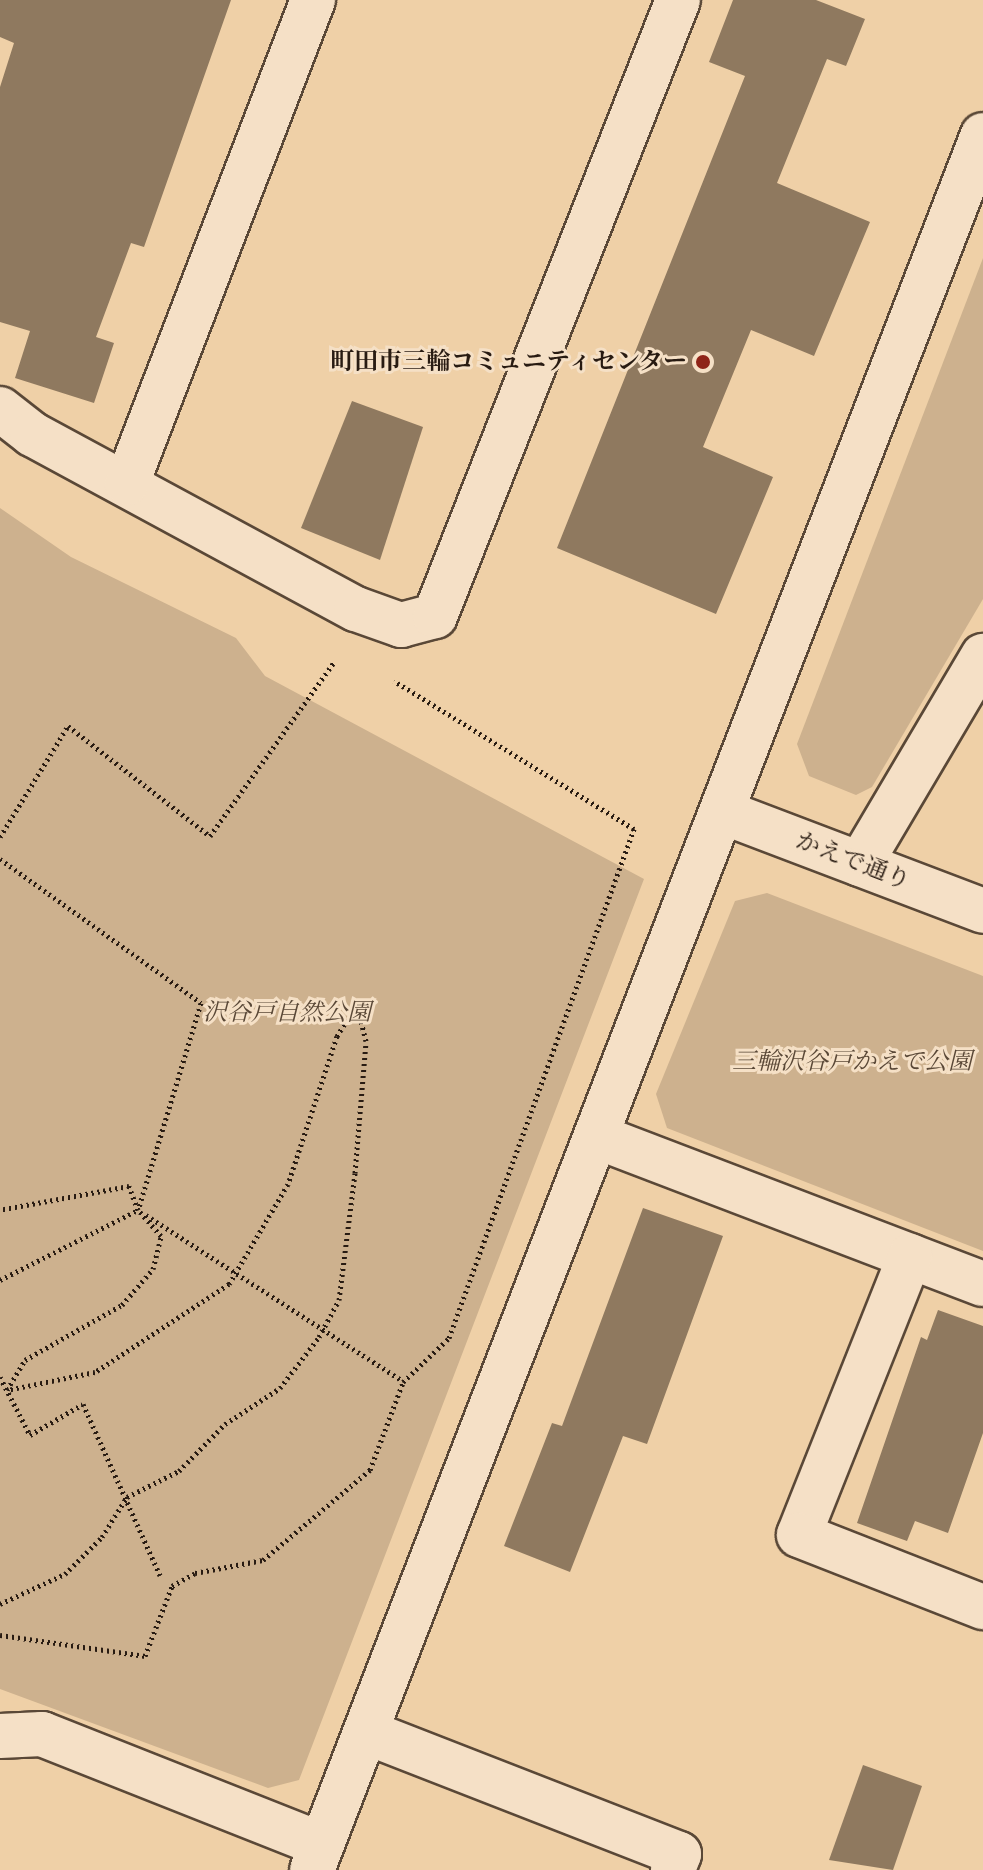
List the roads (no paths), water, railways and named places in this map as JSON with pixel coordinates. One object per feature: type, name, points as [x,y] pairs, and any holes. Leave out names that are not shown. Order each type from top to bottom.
[{"type":"street","points":[[127,483],[313,0]]},
{"type":"street","points":[[0,409],[356,609],[401,625],[435,616],[678,0]]},
{"type":"street","points":[[0,1736],[42,1734],[316,1857],[598,1137],[983,135]]},
{"type":"street","points":[[860,864],[983,656]]},
{"type":"street","name":"かえで通り","points":[[723,812],[983,911]]},
{"type":"street","points":[[598,1137],[983,1284]]},
{"type":"street","points":[[910,1256],[799,1535],[983,1607]]},
{"type":"street","points":[[366,1732],[679,1854],[673,1870]]},
{"type":"place","name":"町田市三輪コミュニティセンター","points":[[703,362]]},
{"type":"park label","name":"沢谷戸自然公園","points":[[287,1013]]},
{"type":"park label","name":"三輪沢谷戸かえで公園","points":[[852,1062]]}]
